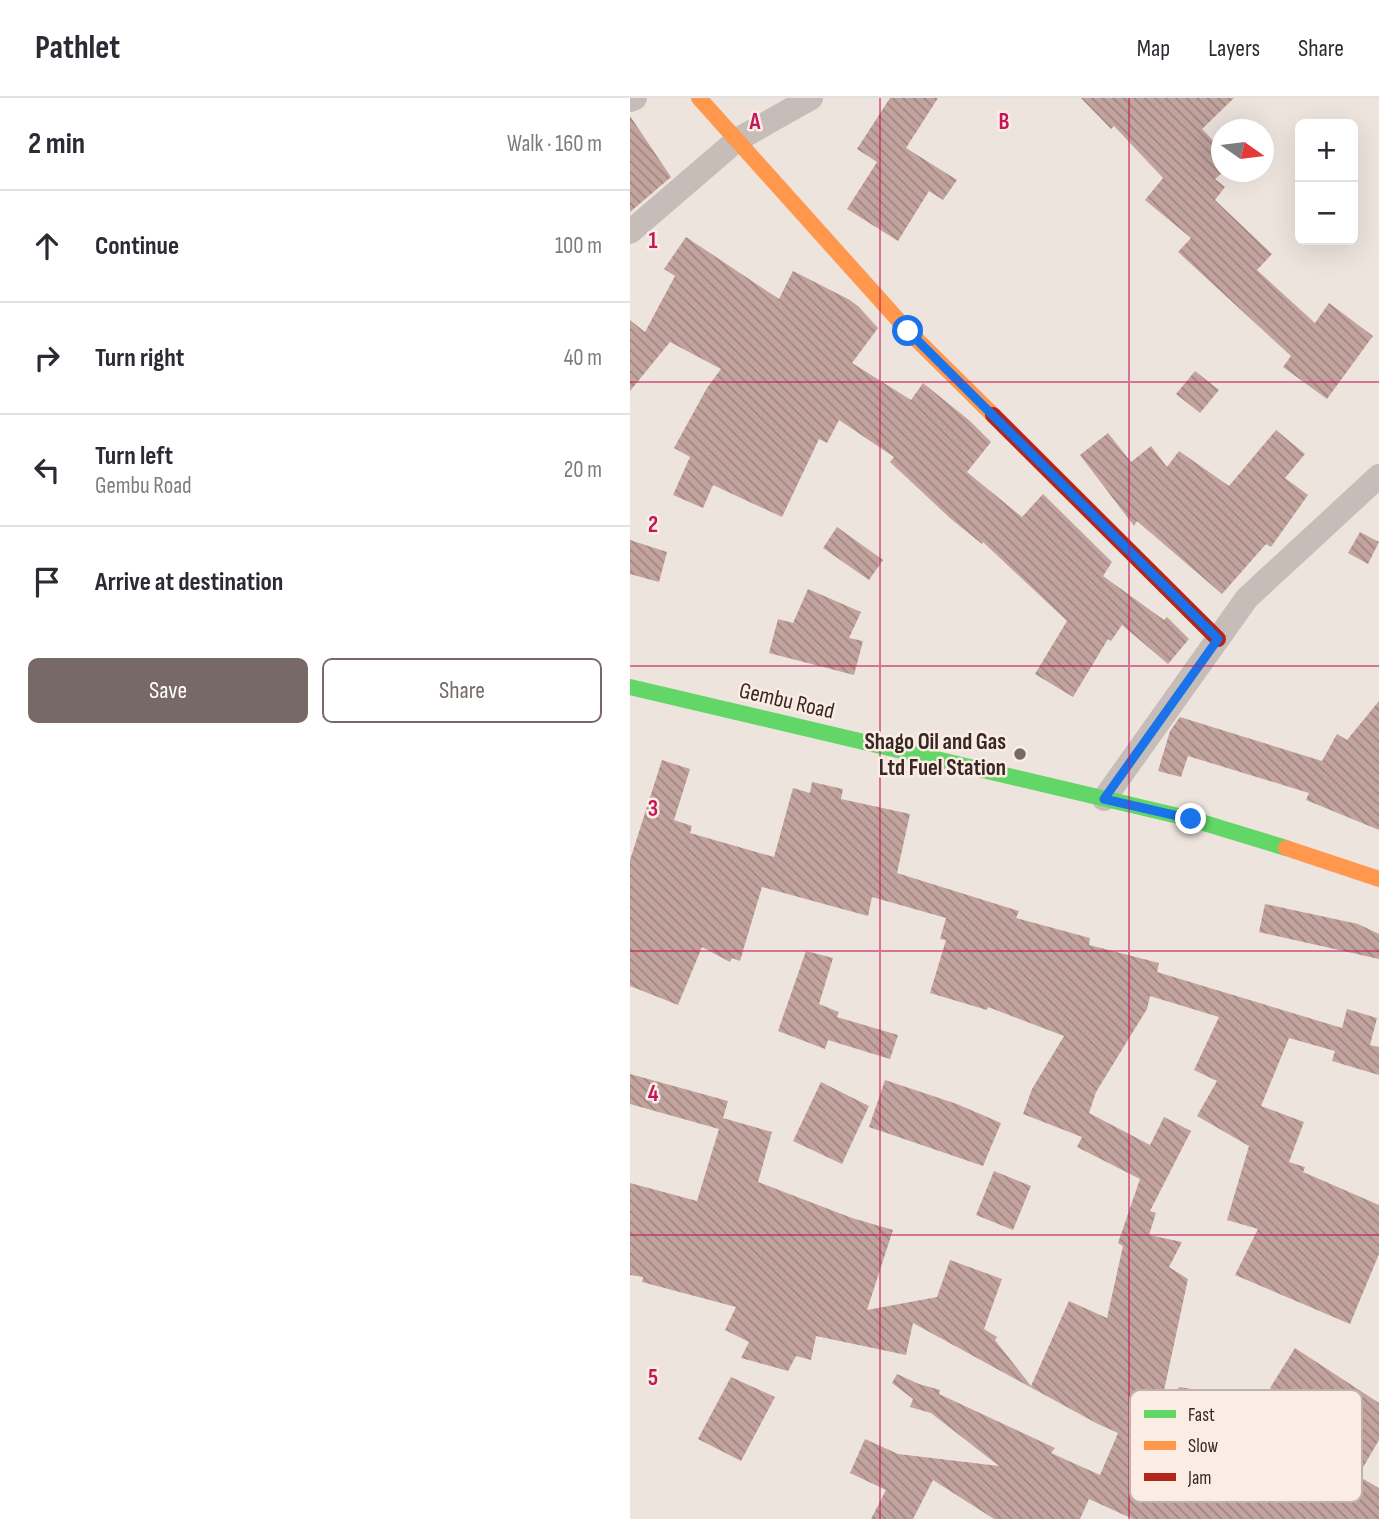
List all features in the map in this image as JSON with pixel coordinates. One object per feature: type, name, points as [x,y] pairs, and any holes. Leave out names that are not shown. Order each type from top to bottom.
[{"type":"main road","points":[[699,98],[908,331],[1218,639]]},
{"type":"main road","name":"Gembu Road","points":[[630,687],[1191,819],[1315,856],[1379,879]]},
{"type":"street","points":[[630,232],[737,140],[811,98]]},
{"type":"street","points":[[1104,799],[1247,598],[1379,476]]},
{"type":"building","points":[[890,98],[938,98],[906,148],[957,180],[943,200],[929,191],[898,241],[847,209],[877,162],[857,149]]},
{"type":"building","points":[[1081,98],[1234,98],[1202,129],[1211,138],[1211,182],[1219,182],[1225,187],[1215,200],[1272,254],[1257,270],[1315,323],[1329,303],[1373,336],[1327,399],[1283,367],[1291,356],[1178,252],[1191,238],[1145,200],[1163,178],[1114,126],[1111,129]]},
{"type":"building","points":[[630,116],[671,177],[630,212]]},
{"type":"building","points":[[686,237],[779,299],[793,271],[859,307],[878,328],[852,363],[911,400],[923,383],[970,421],[991,442],[967,472],[1022,517],[1043,494],[1112,562],[1103,576],[1164,620],[1167,617],[1189,639],[1168,664],[1122,625],[1111,641],[1108,639],[1073,697],[1035,674],[1067,621],[983,542],[982,544],[951,519],[890,462],[894,457],[839,420],[827,443],[819,439],[782,517],[713,485],[703,508],[673,495],[690,457],[674,448],[707,388],[721,369],[670,342],[630,391],[630,320],[645,332],[675,276],[664,269]]},
{"type":"building","points":[[1195,371],[1219,390],[1200,413],[1176,394]]},
{"type":"building","points":[[1276,430],[1305,454],[1285,478],[1308,495],[1271,547],[1266,544],[1222,594],[1137,521],[1134,526],[1080,455],[1108,433],[1131,462],[1151,446],[1167,467],[1179,451],[1229,486]]},
{"type":"building","points":[[837,527],[883,560],[869,580],[823,548]]},
{"type":"building","points":[[1360,532],[1379,542],[1368,564],[1348,553]]},
{"type":"building","points":[[630,540],[667,552],[659,582],[630,574]]},
{"type":"building","points":[[808,589],[861,612],[849,638],[863,641],[854,675],[769,653],[778,619],[793,623]]},
{"type":"building","points":[[1379,701],[1379,830],[1306,800],[1309,793],[1188,756],[1181,777],[1158,771],[1170,731],[1180,717],[1322,761],[1337,734],[1347,740]]},
{"type":"building","points":[[662,760],[690,769],[674,820],[692,826],[690,833],[774,857],[793,788],[810,793],[812,782],[843,789],[841,799],[910,814],[897,873],[1019,911],[1016,918],[1090,938],[1089,945],[1159,963],[1157,972],[1342,1028],[1347,1009],[1377,1018],[1370,1045],[1379,1047],[1379,1075],[1332,1061],[1335,1051],[1289,1038],[1261,1106],[1304,1122],[1289,1162],[1305,1167],[1303,1172],[1379,1205],[1379,1254],[1350,1324],[1235,1275],[1258,1229],[1227,1220],[1249,1146],[1197,1116],[1217,1081],[1194,1070],[1219,1017],[1150,996],[1147,1009],[1096,1092],[1089,1113],[1150,1145],[1164,1117],[1191,1131],[1150,1211],[1156,1213],[1149,1235],[1182,1242],[1169,1267],[1188,1279],[1164,1390],[1130,1390],[1130,1502],[1362,1502],[1362,1478],[1379,1488],[1379,1519],[1133,1519],[1089,1499],[1080,1519],[994,1519],[933,1480],[913,1519],[871,1519],[886,1490],[850,1473],[865,1439],[898,1454],[999,1466],[931,1413],[910,1407],[913,1399],[892,1383],[897,1374],[940,1390],[939,1394],[1055,1448],[1051,1453],[1100,1475],[1118,1433],[913,1323],[906,1355],[816,1336],[811,1360],[796,1356],[788,1371],[741,1358],[749,1342],[725,1330],[736,1307],[642,1282],[643,1277],[630,1275],[630,1183],[697,1201],[719,1129],[630,1104],[630,1074],[728,1101],[723,1118],[772,1132],[758,1182],[852,1218],[893,1230],[867,1310],[937,1297],[950,1260],[1002,1279],[984,1329],[997,1337],[995,1340],[1031,1386],[1069,1301],[1107,1318],[1123,1246],[1118,1243],[1140,1179],[1077,1147],[1082,1137],[1023,1114],[1032,1089],[1064,1036],[988,1007],[987,1010],[930,993],[946,940],[940,939],[946,918],[872,897],[868,916],[762,887],[740,961],[732,958],[730,962],[702,947],[678,1005],[630,986],[630,860]]},
{"type":"building","points":[[1265,904],[1358,924],[1379,934],[1379,959],[1259,932]]},
{"type":"building","points":[[806,951],[833,958],[819,1004],[839,1012],[837,1017],[898,1035],[890,1059],[828,1040],[825,1049],[778,1031]]},
{"type":"building","points":[[885,1080],[957,1104],[1001,1123],[983,1166],[869,1127]]},
{"type":"building","points":[[821,1082],[869,1106],[842,1164],[793,1141]]},
{"type":"building","points":[[994,1171],[1031,1186],[1013,1230],[976,1215]]},
{"type":"building","points":[[1295,1348],[1359,1390],[1270,1388]]},
{"type":"building","points":[[731,1377],[775,1397],[741,1461],[698,1439]]},
{"type":"building","points":[[1179,1387],[1198,1390],[1177,1390]]},
{"type":"building","points":[[1362,1392],[1379,1403],[1379,1440],[1362,1469]]},
{"type":"traffic: fast","points":[[630,687],[1191,819],[1286,848]]},
{"type":"traffic: slow","points":[[699,98],[908,331],[993,415]]},
{"type":"traffic: slow","points":[[1286,848],[1379,879]]},
{"type":"traffic: jam","points":[[993,415],[1218,639]]},
{"type":"place","name":"Shago Oil and Gas Ltd Fuel Station","points":[[1020,754]]},
{"type":"route","points":[[908,331],[1218,639],[1104,799],[1191,819]]}]
